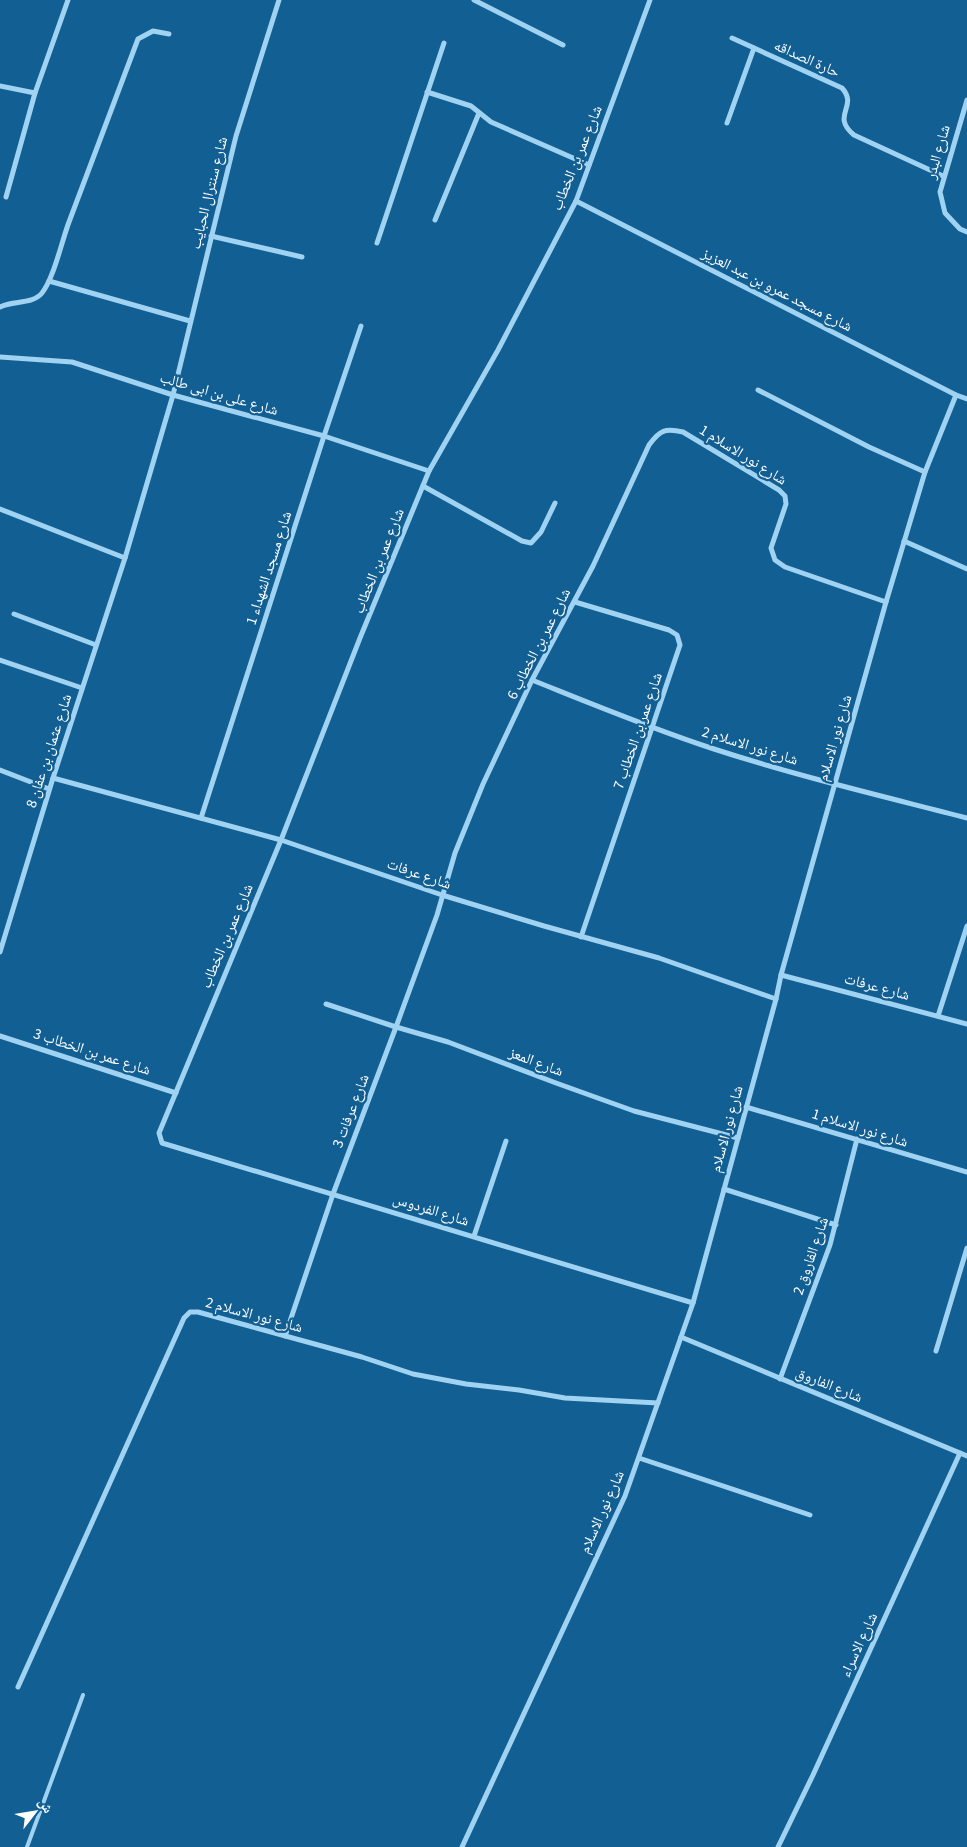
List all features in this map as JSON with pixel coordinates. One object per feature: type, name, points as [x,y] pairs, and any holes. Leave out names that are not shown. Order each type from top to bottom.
[{"type":"street","points":[[0,190],[6,195],[35,94],[68,0]]},
{"type":"street","name":"شارع سنترال الحبايب","points":[[173,396],[236,136],[279,0]]},
{"type":"street","points":[[474,0],[563,45]]},
{"type":"street","name":"شارع عمر بن الخطاب","points":[[162,1143],[159,1133],[281,840],[360,638],[429,471],[498,350],[576,201],[650,0]]},
{"type":"street","points":[[0,307],[9,303],[29,301],[42,294],[49,281],[68,224],[138,39],[153,31],[169,34]]},
{"type":"street","name":"حارة الصداقه","points":[[732,38],[842,88],[848,94],[848,103],[843,120],[846,129],[854,135],[943,176]]},
{"type":"street","points":[[377,243],[444,43]]},
{"type":"street","points":[[727,123],[754,48]]},
{"type":"street","points":[[0,86],[35,94]]},
{"type":"street","points":[[427,92],[471,106],[491,122],[589,165]]},
{"type":"street","name":"شارع البدر","points":[[967,100],[943,176],[940,192],[945,213],[960,229],[967,232]]},
{"type":"street","points":[[435,220],[479,112]]},
{"type":"street","name":"شارع مسجد عمرو بن عبد العزيز","points":[[576,201],[967,399]]},
{"type":"street","points":[[211,236],[302,257]]},
{"type":"street","points":[[49,281],[190,322]]},
{"type":"street","name":"شارع مسجد الشهداء 1","points":[[202,818],[324,436],[362,326]]},
{"type":"street","name":"شارع على بن ابى طالب","points":[[0,357],[72,362],[173,396],[324,436],[429,471]]},
{"type":"street","points":[[758,390],[869,447],[926,472]]},
{"type":"street","name":"شارع نور الاسلام","points":[[462,1847],[625,1496],[693,1302],[781,975],[886,602],[926,472],[956,395]]},
{"type":"street","name":"شارع عثمان بن عفان 8","points":[[0,952],[2,939],[49,789],[125,558],[173,396]]},
{"type":"street","name":"شارع عمر بن الخطاب 6","points":[[442,895],[455,853],[480,793],[532,680],[593,566],[649,444],[657,433],[670,429],[683,432]]},
{"type":"street","name":"شارع نور الاسلام 1","points":[[683,432],[779,490],[785,496],[786,504],[771,548],[775,560],[785,567],[886,602]]},
{"type":"street","points":[[423,486],[522,541],[531,543],[540,532],[555,503]]},
{"type":"street","points":[[0,509],[125,558]]},
{"type":"street","points":[[904,541],[967,569]]},
{"type":"street","name":"شارع عمر بن الخطاب 7","points":[[574,602],[669,630],[677,635],[680,645],[581,936]]},
{"type":"street","points":[[14,614],[96,645]]},
{"type":"street","points":[[0,660],[82,688]]},
{"type":"street","name":"شارع نور الاسلام 2","points":[[532,680],[715,749],[835,784],[967,818]]},
{"type":"street","points":[[0,770],[49,789]]},
{"type":"street","name":"شارع عرفات","points":[[53,778],[281,840],[442,895],[658,958],[776,998]]},
{"type":"street","name":"شارع عرفات 3","points":[[285,1336],[333,1194],[396,1027],[442,895]]},
{"type":"street","points":[[938,1016],[967,926]]},
{"type":"street","name":"شارع عرفات","points":[[781,975],[967,1024]]},
{"type":"street","name":"شارع المعز","points":[[326,1004],[448,1042],[556,1084],[634,1111],[738,1138]]},
{"type":"street","name":"شارع عمر بن الخطاب 3","points":[[0,1036],[176,1093]]},
{"type":"street","name":"شارع نور الاسلام 1","points":[[746,1107],[967,1172]]},
{"type":"street","name":"شارع الفاروق 2","points":[[780,1379],[830,1245],[857,1139]]},
{"type":"street","points":[[474,1236],[506,1141]]},
{"type":"street","name":"شارع الفردوس","points":[[162,1143],[693,1302]]},
{"type":"street","points":[[724,1189],[836,1225]]},
{"type":"street","points":[[936,1351],[967,1248]]},
{"type":"street","name":"شارع نور الاسلام 2","points":[[18,1687],[184,1318],[190,1312],[198,1312],[362,1357],[413,1374],[466,1384],[566,1398],[658,1402]]},
{"type":"street","name":"شارع الفاروق","points":[[681,1337],[967,1456]]},
{"type":"street","name":"شارع الاسراء","points":[[778,1847],[960,1453]]},
{"type":"street","points":[[638,1458],[810,1515]]},
{"type":"lane","points":[[27,1847],[83,1695]]}]
